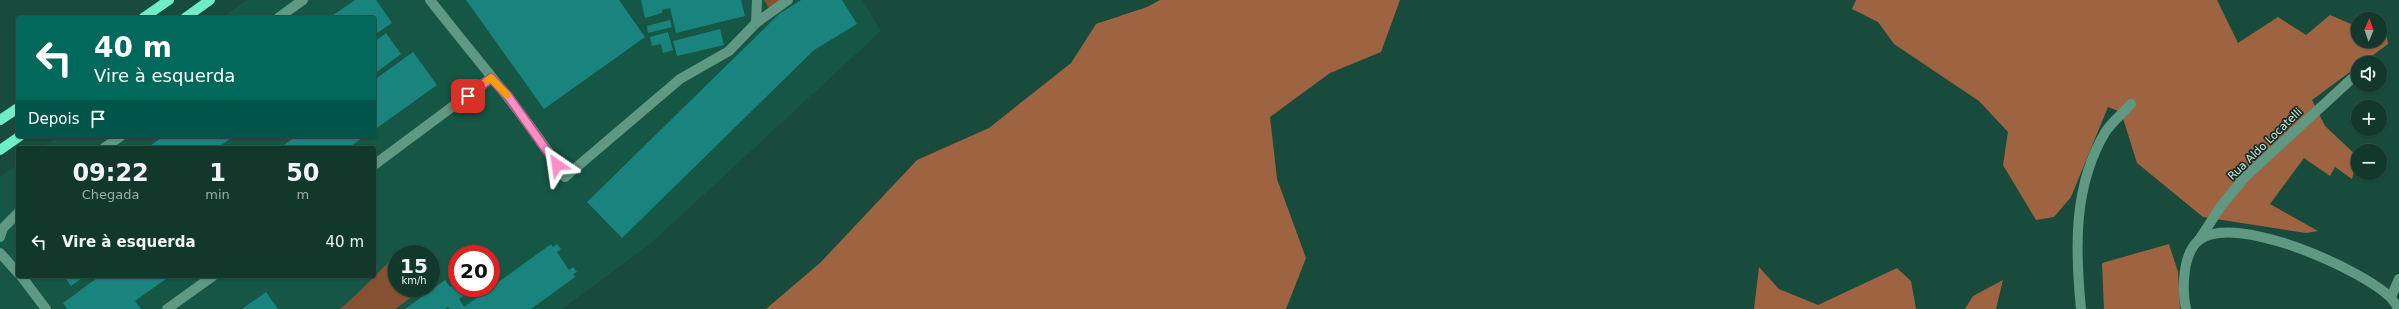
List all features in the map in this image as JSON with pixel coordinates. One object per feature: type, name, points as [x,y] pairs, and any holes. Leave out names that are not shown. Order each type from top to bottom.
[{"type":"main road","points":[[146,16],[169,0]]},
{"type":"main road","points":[[188,16],[210,0]]},
{"type":"main road","points":[[0,120],[16,109]]},
{"type":"main road","points":[[0,150],[17,138]]},
{"type":"street","points":[[281,16],[303,0]]},
{"type":"street","points":[[430,0],[491,78],[508,96],[542,141],[564,177],[680,79],[728,51],[756,23],[788,0]]},
{"type":"street","points":[[756,0],[756,23]]},
{"type":"street","points":[[376,164],[491,78]]},
{"type":"street","name":"Rua Aldo Locatelli","points":[[2186,309],[2183,297],[2183,273],[2189,256],[2221,206],[2245,177],[2351,79]]},
{"type":"street","points":[[2081,309],[2077,255],[2078,220],[2083,184],[2094,154],[2107,130],[2130,104]]},
{"type":"street","points":[[107,146],[118,138]]},
{"type":"street","points":[[0,237],[3,228],[16,215]]},
{"type":"street","points":[[2199,240],[2220,233],[2270,238],[2298,247],[2357,274],[2391,297],[2399,309]]},
{"type":"street","points":[[0,254],[16,271]]},
{"type":"street","points":[[23,278],[46,309]]},
{"type":"street","points":[[167,309],[210,278]]},
{"type":"street","points":[[2391,297],[2399,279]]},
{"type":"shaded area","points":[[247,0],[862,0],[881,31],[650,244],[562,309],[0,309],[0,177],[16,165],[16,278],[376,278],[376,146],[44,146],[55,138],[376,138],[376,16],[225,16]]},
{"type":"shaded area","points":[[764,0],[781,0],[769,8]]},
{"type":"shaded area","points":[[1160,0],[1400,0],[1381,52],[1330,73],[1270,117],[1277,179],[1306,258],[1286,309],[766,309],[821,262],[917,160],[989,128],[1071,63],[1096,24],[1147,7]]},
{"type":"shaded area","points":[[1856,0],[2217,0],[2238,43],[2278,17],[2306,35],[2330,15],[2351,24],[2351,48],[2383,48],[2372,56],[2351,56],[2351,71],[2312,100],[2325,126],[2351,150],[2351,178],[2335,167],[2330,176],[2304,158],[2270,204],[2318,231],[2306,233],[2203,217],[2137,163],[2121,112],[2108,107],[2071,197],[2054,217],[2036,220],[2003,165],[2008,132],[1979,101],[1894,44],[1878,22],[1852,9]]},
{"type":"shaded area","points":[[2169,244],[2178,272],[2180,309],[2104,309],[2102,263]]},
{"type":"shaded area","points":[[388,263],[388,297],[412,297],[395,309],[340,309],[373,278],[376,278],[376,275]]},
{"type":"shaded area","points":[[1759,267],[1779,289],[1818,305],[1897,268],[1911,281],[1916,309],[1754,309]]},
{"type":"shaded area","points":[[2003,280],[1996,309],[1965,309],[1973,296]]},
{"type":"building","points":[[355,0],[376,0],[392,23],[376,34],[376,16],[332,16]]},
{"type":"building","points":[[466,0],[619,0],[645,37],[544,109]]},
{"type":"building","points":[[641,0],[741,0],[745,16],[676,33],[670,8],[662,10],[662,13],[645,18]]},
{"type":"building","points":[[801,0],[842,0],[857,24],[814,50],[622,238],[587,202],[779,14]]},
{"type":"building","points":[[670,20],[672,27],[648,33],[647,26]]},
{"type":"building","points":[[720,29],[724,45],[677,56],[673,41]]},
{"type":"building","points":[[668,32],[673,50],[663,53],[661,44],[652,46],[650,37]]},
{"type":"building","points":[[386,33],[401,54],[376,73],[376,40]]},
{"type":"building","points":[[413,52],[437,85],[376,129],[376,79]]},
{"type":"building","points":[[161,138],[231,138],[220,146],[150,146]]},
{"type":"building","points":[[293,138],[362,138],[351,146],[283,146]]},
{"type":"building","points":[[551,244],[553,247],[557,244],[561,249],[557,252],[569,270],[573,267],[577,272],[573,274],[575,277],[531,309],[450,309],[448,307],[445,309],[405,309],[422,297],[440,297],[440,284],[445,280],[448,284],[448,297],[462,297],[459,299],[464,307],[478,297],[500,297],[500,281]]},
{"type":"building","points":[[65,278],[82,278],[71,286]]},
{"type":"building","points":[[97,278],[167,278],[135,301],[141,309],[67,309],[63,303]]},
{"type":"building","points":[[266,292],[278,309],[242,309]]},
{"type":"slow traffic","points":[[487,81],[491,78],[507,95]]},
{"type":"route","points":[[468,96],[491,78],[508,96],[542,141],[557,165]]}]
